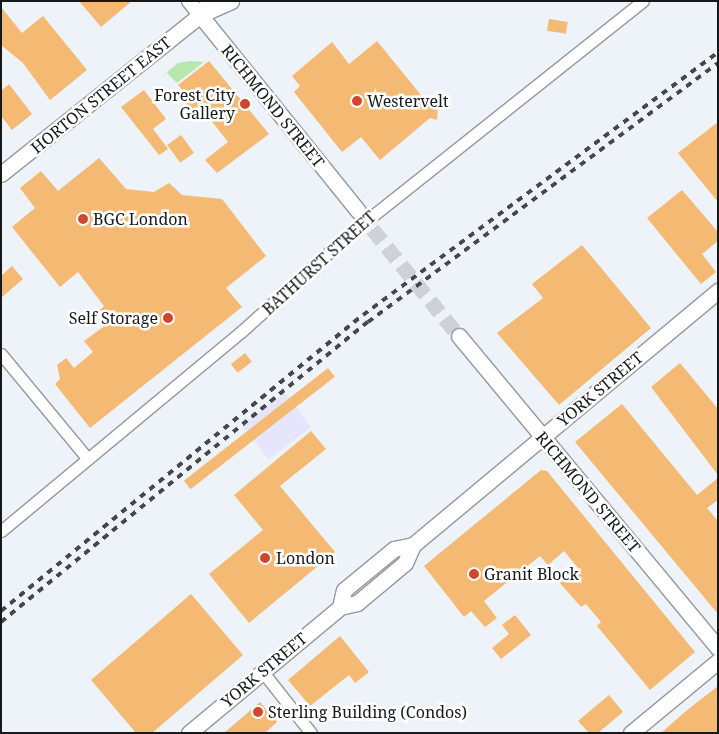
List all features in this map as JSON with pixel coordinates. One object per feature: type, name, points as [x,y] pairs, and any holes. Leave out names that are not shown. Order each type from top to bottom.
[{"type":"main road","name":"HORTON STREET EAST","points":[[200,15],[209,1]]},
{"type":"main road","name":"HORTON STREET EAST","points":[[1,174],[200,15],[231,1]]},
{"type":"main road","name":"RICHMOND STREET","points":[[200,15],[358,211]]},
{"type":"main road","name":"YORK STREET","points":[[189,733],[340,607],[357,604],[405,562],[413,545],[718,291]]},
{"type":"main road","name":"RICHMOND STREET","points":[[459,336],[718,648]]},
{"type":"main road","points":[[631,733],[718,661]]},
{"type":"street","name":"RICHMOND STREET","points":[[189,1],[200,15]]},
{"type":"street","name":"BATHURST STREET","points":[[1,531],[242,332],[346,237],[643,1]]},
{"type":"street","points":[[1,354],[88,459]]},
{"type":"street","points":[[262,671],[311,733]]},
{"type":"shaded area","points":[[285,393],[311,427],[269,459],[243,425]]},
{"type":"green space","points":[[190,61],[204,62],[177,83],[167,73],[157,81],[178,63]]},
{"type":"building","points":[[79,1],[132,1],[101,27]]},
{"type":"building","points":[[1,7],[22,33],[43,16],[87,70],[50,100],[23,63],[1,45]]},
{"type":"building","points":[[549,19],[568,22],[566,34],[547,31]]},
{"type":"building","points":[[377,41],[429,105],[438,107],[437,120],[430,118],[380,160],[361,137],[342,152],[294,92],[300,86],[292,76],[332,42],[349,64]]},
{"type":"building","points":[[209,61],[269,134],[217,173],[205,160],[228,142],[203,110],[187,122],[178,110],[192,100],[178,85]]},
{"type":"building","points":[[9,84],[32,114],[12,130],[1,116],[1,91]]},
{"type":"building","points":[[144,90],[166,119],[153,129],[168,149],[159,155],[121,107]]},
{"type":"building","points":[[718,122],[718,202],[678,153]]},
{"type":"building","points":[[181,135],[194,153],[180,163],[167,145]]},
{"type":"building","points":[[99,158],[126,189],[154,192],[169,183],[182,195],[222,199],[266,256],[226,288],[242,307],[90,428],[55,384],[60,379],[57,365],[66,358],[74,368],[93,352],[84,341],[110,322],[100,310],[104,306],[78,272],[60,287],[12,227],[35,208],[20,188],[41,171],[58,191]]},
{"type":"building","points":[[682,190],[718,232],[718,241],[702,254],[716,272],[701,284],[647,218]]},
{"type":"building","points":[[582,245],[651,328],[559,405],[497,333],[543,298],[532,284]]},
{"type":"building","points":[[12,266],[23,279],[1,298],[1,276]]},
{"type":"building","points":[[245,353],[252,362],[238,373],[231,364]]},
{"type":"building","points":[[680,363],[718,409],[718,475],[651,387]]},
{"type":"building","points":[[328,368],[335,377],[191,489],[184,481]]},
{"type":"building","points":[[622,404],[697,495],[718,478],[718,500],[707,508],[718,521],[718,614],[575,442]]},
{"type":"building","name":"London","points":[[311,431],[326,449],[280,486],[335,552],[249,623],[209,574],[263,530],[234,495]]},
{"type":"building","points":[[541,470],[547,471],[695,652],[650,690],[597,626],[601,622],[586,604],[581,607],[560,583],[578,568],[564,551],[548,565],[540,556],[484,601],[497,618],[485,627],[471,611],[464,617],[424,566]]},
{"type":"building","points":[[191,594],[243,655],[152,733],[136,733],[91,680]]},
{"type":"building","points":[[515,615],[531,635],[501,659],[492,648],[509,634],[502,625]]},
{"type":"building","points":[[340,636],[369,672],[355,683],[349,675],[310,706],[288,680]]},
{"type":"building","points":[[718,686],[718,733],[661,733],[686,711]]},
{"type":"building","points":[[609,695],[623,712],[598,733],[589,733],[578,721]]},
{"type":"building","name":"Sterling Building (Condos)","points":[[260,702],[277,722],[265,733],[224,733]]},
{"type":"tunnel","points":[[358,211],[459,336]]},
{"type":"railway","points":[[1,611],[363,315],[718,52]]},
{"type":"railway","points":[[1,622],[368,322],[718,63]]},
{"type":"place","name":"Westervelt","points":[[357,101]]},
{"type":"place","name":"Forest City Gallery","points":[[245,104]]},
{"type":"place","name":"BGC London","points":[[83,219]]},
{"type":"place","name":"Self Storage","points":[[168,318]]},
{"type":"place","name":"London","points":[[265,558]]},
{"type":"place","name":"Granit Block","points":[[474,574]]},
{"type":"place","name":"Sterling Building (Condos)","points":[[258,712]]}]
